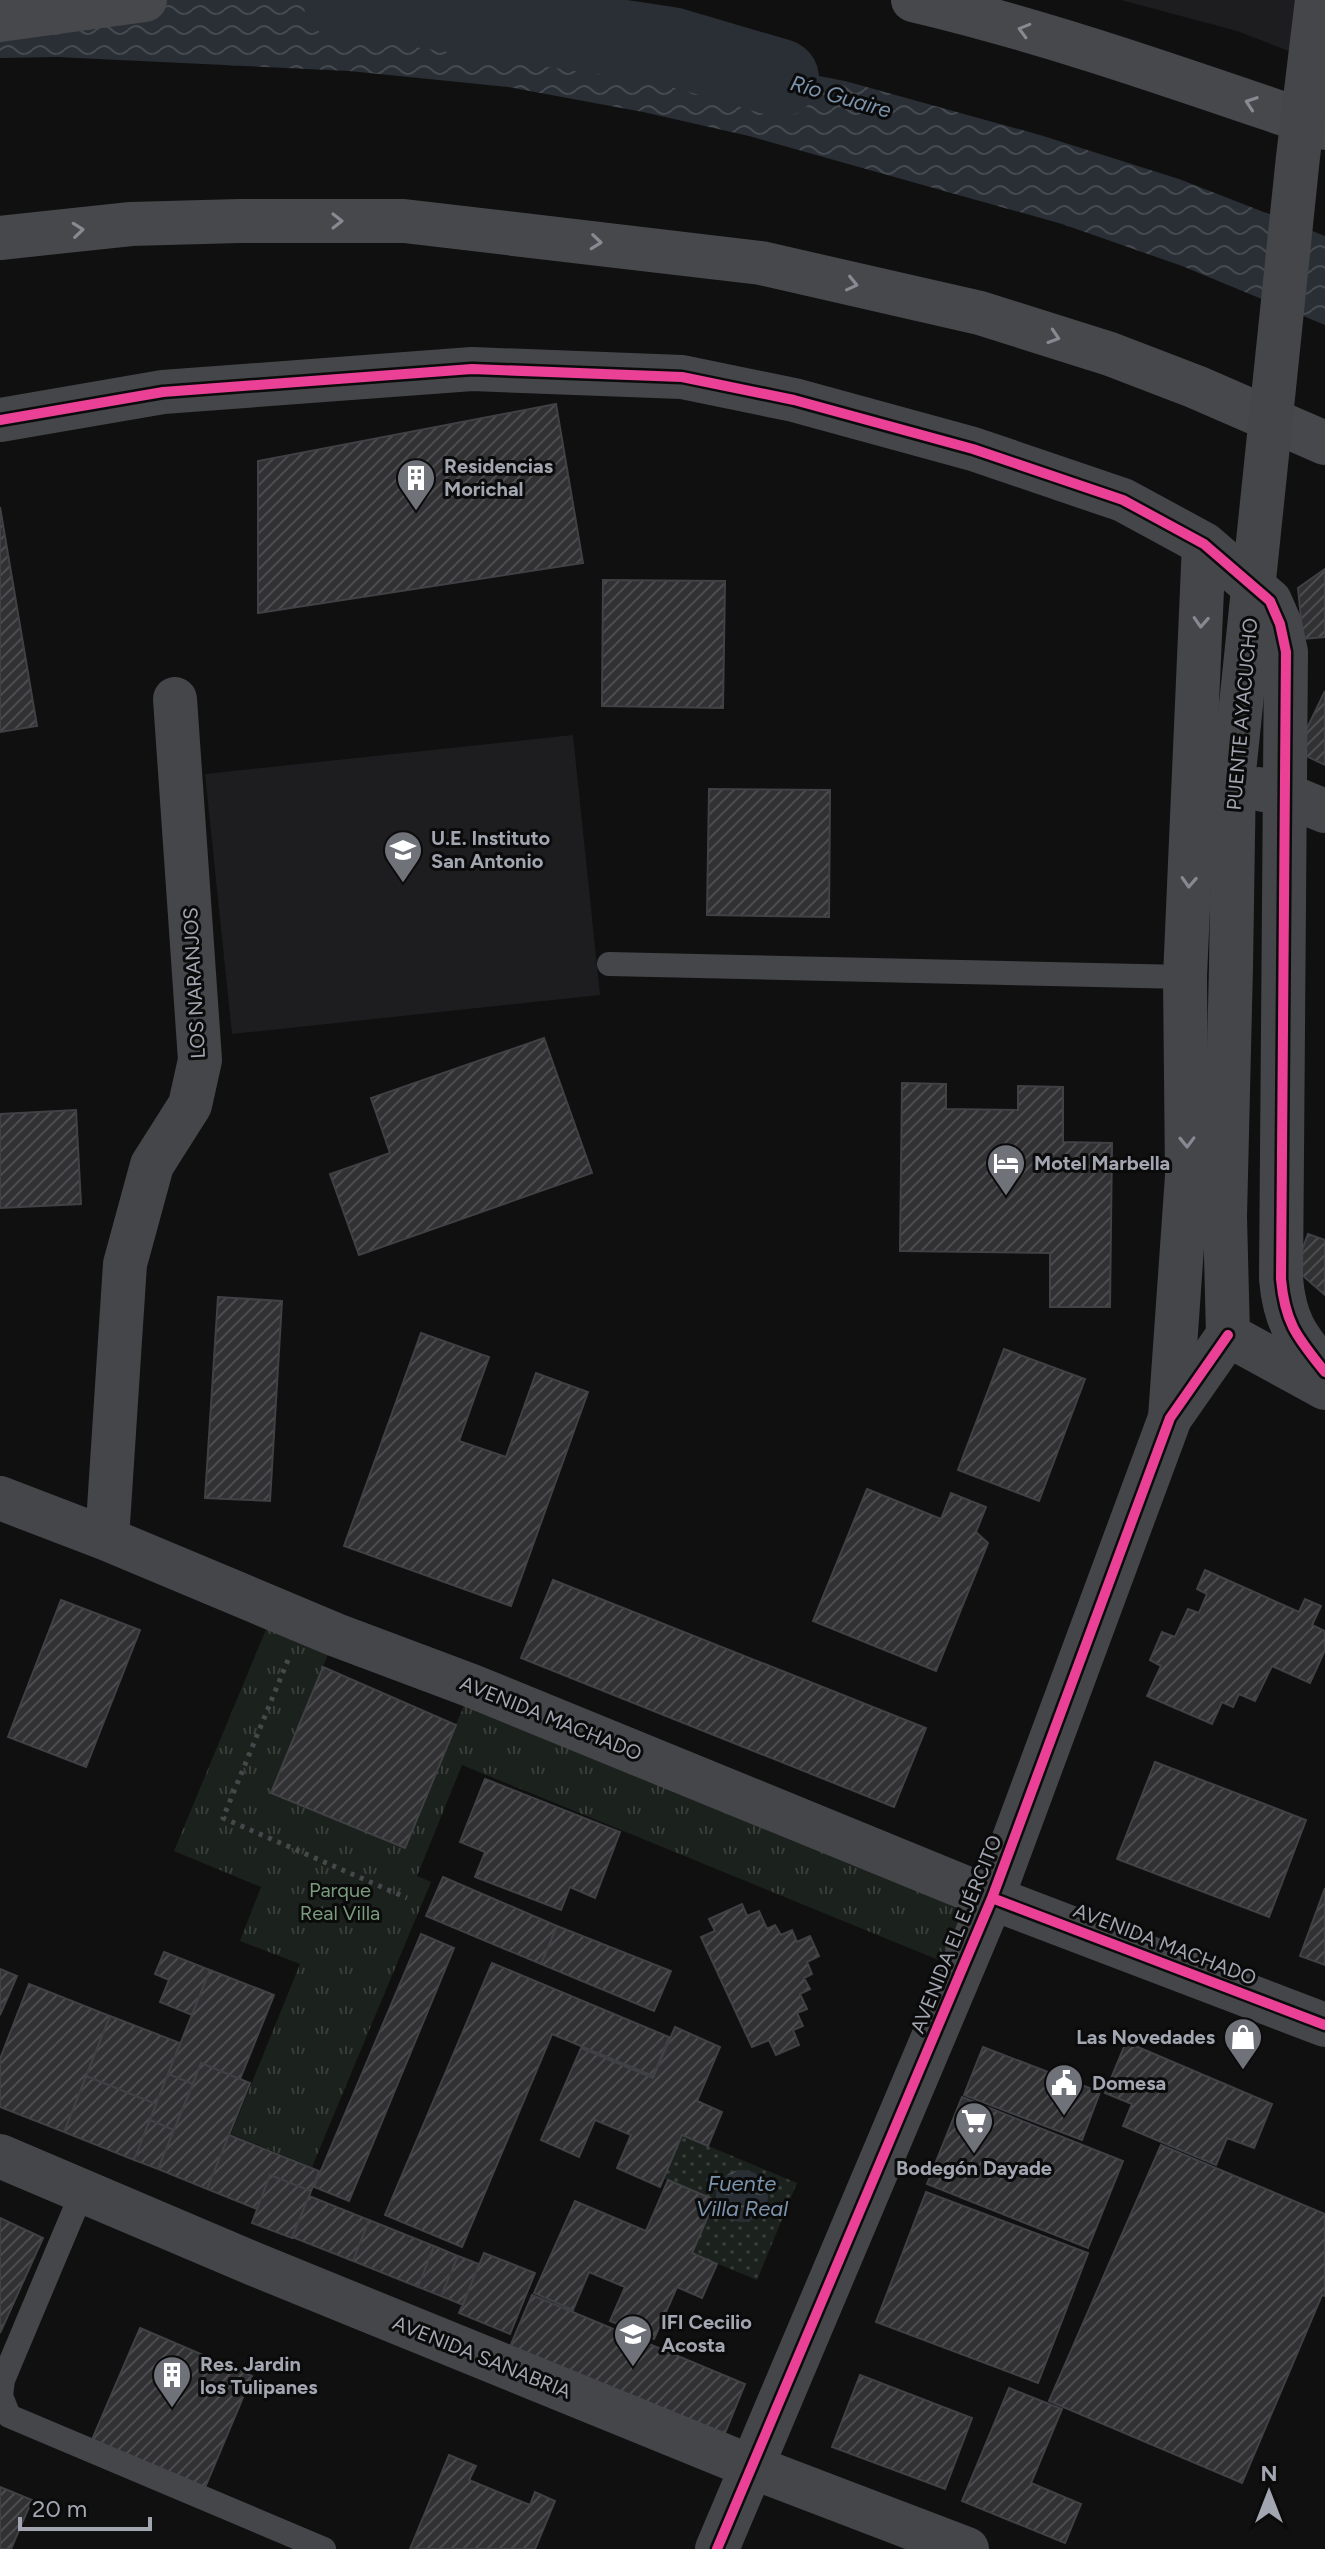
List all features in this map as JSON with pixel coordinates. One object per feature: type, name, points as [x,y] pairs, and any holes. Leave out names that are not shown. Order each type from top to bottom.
[{"type":"highway","points":[[0,20],[145,0]]},
{"type":"highway","points":[[913,0],[1099,51],[1325,128]]},
{"type":"highway","points":[[0,238],[131,224],[404,221],[761,263],[980,313],[1038,331],[1196,387],[1325,443]]},
{"type":"street","name":"PUENTE AYACUCHO","points":[[1228,1335],[1225,1217],[1234,772],[1296,172],[1317,0]]},
{"type":"street","points":[[0,420],[163,392],[472,369],[682,377],[794,400],[973,449],[1123,500],[1204,544],[1270,601],[1280,624],[1286,652],[1281,1279],[1284,1307],[1295,1334],[1325,1372]]},
{"type":"street","points":[[1170,1418],[1187,1176],[1185,977],[1204,544]]},
{"type":"street","name":"LOS NARANJOS","points":[[107,1539],[125,1264],[152,1165],[190,1105],[200,1060],[175,699]]},
{"type":"street","points":[[1194,774],[1283,794],[1325,811]]},
{"type":"street","points":[[1228,1335],[1325,1388]]},
{"type":"street","name":"AVENIDA EL EJÉRCITO","points":[[717,2549],[992,1898],[1170,1418],[1228,1335]]},
{"type":"street","name":"AVENIDA MACHADO","points":[[0,1498],[992,1898],[1325,2025]]},
{"type":"street","name":"AVENIDA SANABRIA","points":[[0,2156],[254,2264],[752,2467],[967,2549]]},
{"type":"lane","points":[[609,964],[1185,977]]},
{"type":"lane","points":[[83,2190],[3,2380],[1,2396],[9,2416],[324,2549]]},
{"type":"path","points":[[304,1622],[223,1818],[407,1898]]},
{"type":"shaded area","points":[[1121,0],[1325,0],[1325,65],[1237,31]]},
{"type":"shaded area","name":"U.E. Instituto San Antonio","points":[[573,735],[600,995],[232,1034],[205,774]]},
{"type":"green space","name":"Parque Real Villa","points":[[274,1610],[336,1635],[271,1793],[405,1847],[472,1686],[971,1890],[963,1970],[462,1765],[417,1876],[431,1882],[312,2167],[231,2134],[300,1964],[240,1941],[261,1887],[174,1851]]},
{"type":"green space","points":[[682,2135],[797,2183],[757,2280],[692,2253],[714,2200],[664,2179]]},
{"type":"water","points":[[0,0],[380,0],[528,20],[845,81],[1040,135],[1179,179],[1325,236],[1325,325],[1182,266],[1062,224],[749,136],[643,112],[508,87],[349,71],[57,57],[0,58]]},
{"type":"water","name":"Fuente Villa Real","points":[[742,2170],[760,2178],[768,2196],[760,2214],[742,2222],[724,2214],[716,2196],[724,2178]]},
{"type":"building","name":"Residencias Morichal","points":[[556,404],[583,563],[258,613],[258,461]]},
{"type":"building","points":[[0,507],[37,726],[0,732]]},
{"type":"building","points":[[1325,569],[1325,637],[1303,639],[1298,588]]},
{"type":"building","points":[[603,580],[725,581],[723,708],[602,706]]},
{"type":"building","points":[[1325,691],[1325,765],[1296,751]]},
{"type":"building","points":[[709,789],[830,790],[829,917],[707,915]]},
{"type":"building","points":[[544,1038],[592,1173],[359,1255],[330,1174],[390,1153],[371,1098]]},
{"type":"building","name":"Motel Marbella","points":[[902,1083],[946,1084],[946,1109],[1018,1110],[1018,1086],[1063,1087],[1063,1142],[1112,1143],[1110,1307],[1050,1307],[1050,1253],[900,1251]]},
{"type":"building","points":[[76,1110],[81,1204],[0,1208],[0,1114]]},
{"type":"building","points":[[1308,1234],[1325,1240],[1325,1295],[1295,1269]]},
{"type":"building","points":[[218,1297],[282,1301],[270,1501],[205,1498]]},
{"type":"building","points":[[421,1333],[489,1357],[459,1441],[506,1457],[536,1373],[588,1392],[511,1606],[344,1546]]},
{"type":"building","points":[[1004,1349],[1085,1379],[1039,1501],[958,1470]]},
{"type":"building","points":[[867,1489],[941,1519],[951,1493],[986,1507],[976,1532],[988,1543],[936,1671],[813,1621]]},
{"type":"building","points":[[1205,1570],[1299,1612],[1305,1599],[1321,1606],[1312,1625],[1325,1631],[1325,1650],[1310,1683],[1272,1666],[1255,1701],[1239,1694],[1233,1707],[1222,1702],[1212,1724],[1147,1696],[1161,1666],[1150,1660],[1162,1632],[1175,1637],[1188,1609],[1199,1613],[1207,1594],[1197,1589]]},
{"type":"building","points":[[553,1580],[926,1728],[894,1807],[521,1658]]},
{"type":"building","points":[[61,1600],[140,1630],[86,1767],[8,1737]]},
{"type":"building","points":[[323,1667],[456,1725],[405,1848],[271,1793]]},
{"type":"building","points":[[1155,1762],[1306,1820],[1269,1917],[1117,1859]]},
{"type":"building","points":[[485,1779],[620,1832],[595,1898],[570,1887],[561,1910],[475,1877],[485,1852],[460,1842]]},
{"type":"building","points":[[443,1877],[557,1926],[541,1964],[426,1916]]},
{"type":"building","points":[[1325,1888],[1325,1965],[1300,1956]]},
{"type":"building","points":[[742,1904],[747,1916],[759,1911],[767,1929],[775,1925],[781,1935],[792,1930],[797,1942],[810,1936],[819,1956],[807,1962],[812,1974],[804,1978],[810,1989],[800,1994],[807,2009],[797,2013],[803,2026],[793,2030],[799,2045],[776,2055],[769,2040],[752,2047],[701,1937],[715,1931],[709,1919]]},
{"type":"building","points":[[557,1926],[671,1971],[654,2011],[541,1964]]},
{"type":"building","points":[[421,1934],[454,1948],[349,2201],[314,2187]]},
{"type":"building","points":[[164,1952],[210,1970],[192,2015],[160,2002],[169,1980],[155,1974]]},
{"type":"building","points":[[492,1963],[669,2037],[653,2076],[552,2034],[462,2247],[385,2215]]},
{"type":"building","points":[[0,1969],[17,1976],[0,2015]]},
{"type":"building","points":[[210,1970],[274,1995],[240,2079],[201,2063],[193,2084],[168,2074]]},
{"type":"building","points":[[29,1984],[110,2016],[64,2132],[0,2107],[0,2059]]},
{"type":"building","points":[[110,2016],[180,2043],[156,2104],[86,2076]]},
{"type":"building","points":[[675,2027],[720,2047],[697,2101],[722,2112],[708,2146],[682,2135],[660,2187],[617,2168],[631,2135],[595,2120],[579,2157],[541,2140],[581,2048],[653,2078]]},
{"type":"building","points":[[1126,2042],[1272,2104],[1254,2148],[1227,2138],[1216,2165],[1123,2126],[1132,2104],[1105,2093]]},
{"type":"building","points":[[983,2047],[1100,2092],[1082,2140],[964,2095]]},
{"type":"building","points":[[201,2063],[250,2083],[207,2189],[158,2169]]},
{"type":"building","points":[[168,2074],[193,2084],[174,2130],[150,2120]]},
{"type":"building","points":[[86,2076],[156,2104],[134,2160],[64,2132]]},
{"type":"building","points":[[962,2097],[1123,2161],[1088,2248],[927,2184]]},
{"type":"building","points":[[150,2120],[174,2130],[158,2169],[134,2160]]},
{"type":"building","points":[[229,2135],[319,2171],[311,2191],[270,2175],[257,2209],[207,2189]]},
{"type":"building","points":[[1161,2145],[1325,2214],[1325,2296],[1322,2295],[1242,2483],[1049,2401]]},
{"type":"building","points":[[270,2175],[311,2191],[292,2238],[252,2223]]},
{"type":"building","points":[[668,2180],[715,2200],[692,2253],[717,2264],[702,2298],[677,2287],[654,2339],[610,2321],[625,2287],[589,2272],[573,2310],[534,2293],[575,2201],[646,2231]]},
{"type":"building","points":[[926,2192],[1088,2253],[1038,2383],[876,2322]]},
{"type":"building","points":[[309,2196],[369,2220],[353,2261],[292,2237]]},
{"type":"building","points":[[0,2218],[43,2238],[0,2333]]},
{"type":"building","points":[[369,2220],[434,2246],[418,2287],[353,2261]]},
{"type":"building","points":[[434,2246],[458,2256],[441,2296],[418,2287]]},
{"type":"building","points":[[484,2253],[535,2273],[510,2334],[459,2313]]},
{"type":"building","points":[[458,2256],[479,2264],[463,2305],[441,2296]]},
{"type":"building","points":[[532,2295],[745,2384],[723,2438],[509,2349]]},
{"type":"building","name":"Res. Jardin los Tulipanes","points":[[140,2328],[252,2376],[204,2490],[91,2442]]},
{"type":"building","points":[[860,2375],[972,2418],[945,2489],[832,2447]]},
{"type":"building","points":[[1009,2388],[1062,2409],[1031,2483],[1081,2504],[1065,2543],[962,2501]]},
{"type":"building","points":[[449,2455],[476,2466],[469,2480],[530,2505],[535,2492],[555,2501],[535,2549],[410,2549]]},
{"type":"building","points":[[0,2487],[32,2500],[11,2549],[0,2549]]},
{"type":"waterway","name":"Río Guaire","points":[[342,0],[377,2],[671,46],[780,78]]},
{"type":"cycle path","points":[[0,420],[163,392],[472,369],[682,377],[794,400],[973,449],[1123,500],[1204,544],[1270,601],[1280,624],[1286,652],[1281,1279],[1294,1330],[1325,1372]]},
{"type":"cycle path","points":[[717,2549],[992,1898],[1170,1418],[1228,1335]]},
{"type":"cycle path","points":[[992,1898],[1325,2025]]},
{"type":"place","name":"Residencias Morichal","points":[[416,512]]},
{"type":"place","name":"U.E. Instituto San Antonio","points":[[403,884]]},
{"type":"place","name":"Motel Marbella","points":[[1006,1197]]},
{"type":"place","name":"Las Novedades","points":[[1243,2071]]},
{"type":"place","name":"Domesa","points":[[1064,2117]]},
{"type":"place","name":"Bodegón Dayade","points":[[974,2155]]},
{"type":"place","name":"IFI Cecilio Acosta","points":[[633,2368]]},
{"type":"place","name":"Res. Jardin los Tulipanes","points":[[172,2409]]}]
